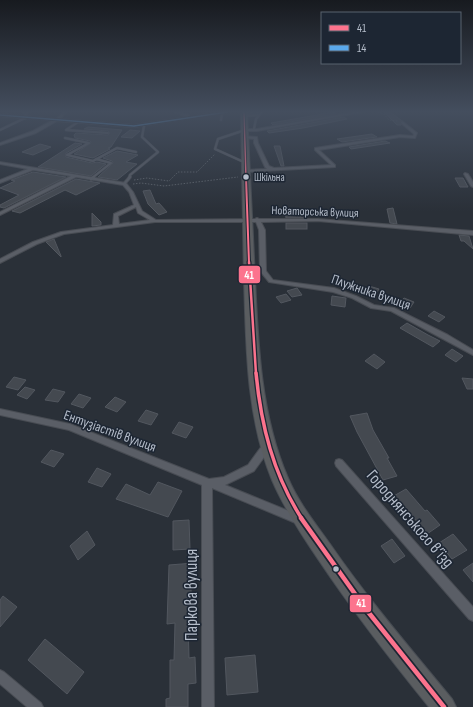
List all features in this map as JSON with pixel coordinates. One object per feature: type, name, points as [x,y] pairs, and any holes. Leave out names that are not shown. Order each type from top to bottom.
[{"type":"highway","points":[[247,145],[244,170],[252,219],[255,378],[261,418],[268,445],[280,480],[304,522],[377,626],[444,707]]},
{"type":"street","points":[[257,145],[267,167],[273,169]]},
{"type":"street","points":[[244,170],[334,166],[316,148],[337,145]]},
{"type":"street","points":[[0,163],[91,179],[125,183],[140,212],[155,221]]},
{"type":"street","points":[[0,182],[31,169]]},
{"type":"street","points":[[466,174],[473,186]]},
{"type":"street","points":[[0,214],[75,176]]},
{"type":"street","points":[[116,226],[116,215],[137,205]]},
{"type":"street","name":"Новаторська вулиця","points":[[0,261],[35,243],[63,233],[155,221],[252,219],[318,220],[473,233]]},
{"type":"street","name":"Плужника вулиця","points":[[252,219],[262,230],[263,271],[271,281],[334,290],[354,297],[373,307],[392,309],[473,353]]},
{"type":"street","name":"Ентузіастів вулиця","points":[[0,412],[70,428],[304,522]]},
{"type":"street","points":[[207,483],[225,481],[251,468],[268,445]]},
{"type":"street","name":"Городнянського в’їзд","points":[[339,463],[473,615]]},
{"type":"street","name":"Паркова вулиця","points":[[207,483],[208,707]]},
{"type":"street","points":[[0,676],[37,707]]},
{"type":"lane","points":[[85,145],[67,155],[93,161],[117,148],[136,152]]},
{"type":"lane","points":[[125,183],[130,175],[158,152],[151,145]]},
{"type":"lane","points":[[216,145],[215,149],[244,170]]},
{"type":"lane","points":[[91,179],[111,163],[96,159]]},
{"type":"path","points":[[125,183],[146,178],[169,181],[178,172],[197,172],[218,150]]},
{"type":"path","points":[[125,183],[141,183],[164,186],[244,170]]},
{"type":"building","points":[[38,145],[51,147],[33,155],[22,152]]},
{"type":"building","points":[[72,145],[80,145],[66,153],[66,157],[92,163],[97,162],[106,164],[91,176],[38,167]]},
{"type":"building","points":[[88,145],[112,145],[108,148],[110,149],[93,158],[74,154]]},
{"type":"building","points":[[361,145],[377,145],[351,149],[349,147]]},
{"type":"building","points":[[274,146],[280,146],[284,166],[281,166]]},
{"type":"building","points":[[117,151],[138,155],[126,162],[137,164],[117,180],[98,177],[113,163],[112,161],[103,158]]},
{"type":"building","points":[[33,172],[66,177],[4,208],[0,207],[0,205],[19,195],[0,188],[15,181],[11,180]]},
{"type":"building","points":[[455,178],[463,178],[468,187],[460,187]]},
{"type":"building","points":[[76,179],[100,183],[76,195],[65,190],[20,213],[12,211]]},
{"type":"building","points":[[150,190],[156,204],[159,203],[167,212],[159,215],[148,204],[143,191]]},
{"type":"building","points":[[393,208],[397,224],[390,223],[387,209]]},
{"type":"building","points":[[285,210],[306,211],[306,218],[286,218]]},
{"type":"building","points":[[92,213],[101,222],[101,225],[92,226]]},
{"type":"building","points":[[286,223],[307,223],[307,229],[286,229]]},
{"type":"building","points":[[459,235],[469,236],[473,249],[464,241],[461,241]]},
{"type":"building","points":[[54,239],[61,256],[61,257],[46,242]]},
{"type":"building","points":[[369,286],[379,289],[375,295],[365,291]]},
{"type":"building","points":[[297,288],[302,295],[292,297],[287,291]]},
{"type":"building","points":[[286,294],[291,300],[281,303],[276,297]]},
{"type":"building","points":[[332,296],[346,298],[345,307],[331,305]]},
{"type":"building","points":[[404,298],[414,302],[410,308],[399,303]]},
{"type":"building","points":[[434,311],[445,317],[439,322],[428,316]]},
{"type":"building","points":[[407,323],[440,341],[433,347],[400,328]]},
{"type":"building","points":[[452,349],[463,356],[456,362],[445,355]]},
{"type":"building","points":[[374,354],[385,362],[377,369],[365,361]]},
{"type":"building","points":[[14,377],[26,380],[18,390],[6,387]]},
{"type":"building","points":[[462,378],[473,379],[473,389],[467,389]]},
{"type":"building","points":[[25,387],[35,390],[27,399],[17,395]]},
{"type":"building","points":[[53,389],[65,392],[58,402],[45,400]]},
{"type":"building","points":[[79,394],[91,398],[83,408],[71,404]]},
{"type":"building","points":[[115,397],[126,402],[117,412],[105,407]]},
{"type":"building","points":[[146,410],[158,414],[151,425],[138,421]]},
{"type":"building","points":[[367,413],[373,430],[389,458],[387,458],[397,476],[383,480],[350,416]]},
{"type":"building","points":[[179,422],[193,427],[186,438],[172,433]]},
{"type":"building","points":[[51,450],[64,454],[54,467],[41,462]]},
{"type":"building","points":[[97,468],[111,474],[102,487],[88,482]]},
{"type":"building","points":[[158,482],[182,491],[168,517],[116,499],[126,484],[150,495]]},
{"type":"building","points":[[406,489],[425,511],[427,510],[440,525],[427,534],[410,513],[407,515],[392,497]]},
{"type":"building","points":[[189,520],[190,549],[173,550],[173,521]]},
{"type":"building","points":[[87,531],[95,545],[78,560],[70,546]]},
{"type":"building","points":[[453,534],[467,550],[452,559],[439,543]]},
{"type":"building","points":[[392,539],[405,556],[394,563],[381,546]]},
{"type":"building","points":[[194,563],[195,588],[191,588],[192,622],[188,622],[189,658],[195,657],[196,683],[188,684],[188,707],[166,707],[166,699],[170,698],[170,660],[174,660],[175,623],[167,624],[169,565]]},
{"type":"building","points":[[473,563],[473,582],[463,570]]},
{"type":"building","points":[[3,596],[17,607],[0,627],[0,600]]},
{"type":"building","points":[[45,639],[84,672],[67,694],[28,660]]},
{"type":"building","points":[[255,655],[258,692],[227,695],[225,658]]},
{"type":"transit line","name":"41","points":[[245,145],[251,315],[256,378],[262,419],[280,479],[293,505],[349,588],[444,707]]},
{"type":"place","name":"Шкільна","points":[[246,177]]}]
